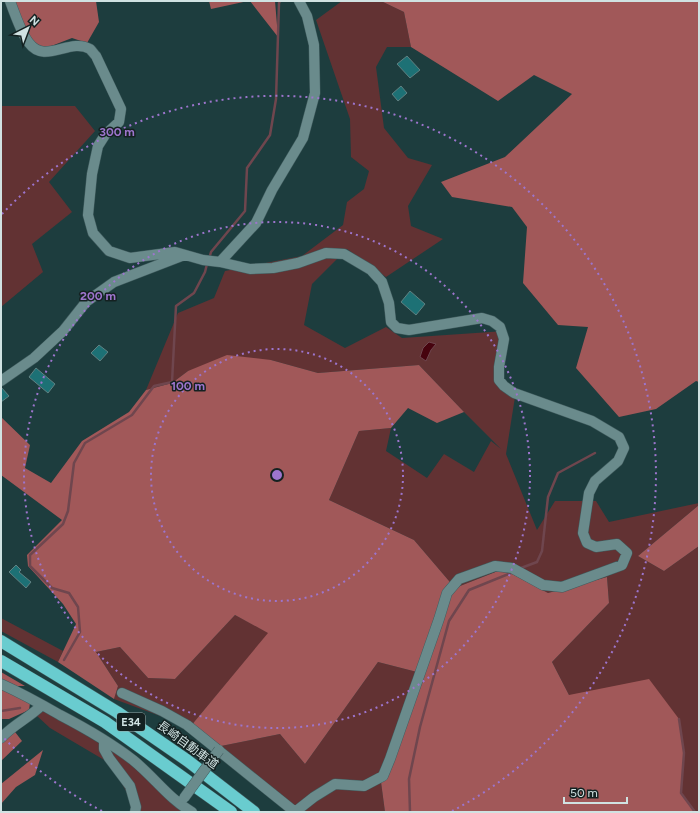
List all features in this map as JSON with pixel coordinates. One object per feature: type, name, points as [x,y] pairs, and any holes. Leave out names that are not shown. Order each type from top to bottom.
[{"type":"highway","name":"長崎自動車道","points":[[1,641],[117,712],[188,761],[254,812]]},
{"type":"highway","name":"E34","points":[[1,661],[105,722],[231,812]]},
{"type":"street","points":[[10,1],[29,43],[37,51],[46,52],[77,46],[90,49],[96,56],[122,109],[119,122],[105,135],[98,146],[92,174],[88,216],[93,233],[109,251],[130,258],[174,252],[203,260],[217,261],[250,269],[273,268],[298,263],[326,253],[344,254],[371,270],[382,282],[389,303],[391,322],[398,328],[409,330],[482,318],[492,320],[500,327],[504,339],[499,367],[499,380],[504,386],[514,393],[592,421],[618,437],[624,448],[618,461],[594,481],[588,493],[583,533],[587,543],[596,547],[617,544],[627,553],[622,565],[562,587],[543,585],[512,568],[495,566],[459,579],[447,593],[439,620],[395,744],[382,776],[364,786],[335,784],[314,797],[295,812],[186,725],[162,711],[122,694]]},
{"type":"street","points":[[217,261],[256,223],[272,190],[303,138],[315,94],[314,45],[307,16],[299,1]]},
{"type":"street","points":[[1,381],[34,358],[63,331],[86,302],[114,282],[184,255]]},
{"type":"street","points":[[1,684],[83,727],[133,760],[182,801],[192,812]]},
{"type":"street","points":[[1,738],[11,727],[35,712],[42,705]]},
{"type":"street","points":[[104,741],[104,748],[109,758],[130,786],[136,807],[135,812]]},
{"type":"street","points":[[182,801],[219,750]]},
{"type":"shaded area","points":[[11,1],[96,1],[99,22],[87,43],[72,38],[41,50],[24,41]]},
{"type":"shaded area","points":[[209,1],[248,1],[211,9]]},
{"type":"shaded area","points":[[250,1],[275,1],[278,37]]},
{"type":"shaded area","points":[[342,1],[381,1],[404,12],[411,47],[387,47],[376,67],[384,128],[408,158],[432,165],[408,206],[411,226],[443,239],[386,277],[347,249],[312,284],[304,325],[345,348],[386,327],[402,338],[505,331],[494,379],[515,397],[506,454],[537,530],[555,501],[596,501],[609,522],[699,503],[699,505],[638,556],[664,571],[699,546],[699,812],[695,812],[681,793],[684,753],[569,695],[552,662],[609,603],[607,577],[548,593],[502,569],[455,588],[414,540],[329,500],[359,431],[391,428],[386,451],[427,478],[444,454],[474,472],[491,441],[501,449],[419,365],[318,373],[271,360],[188,371],[172,383],[146,390],[178,313],[214,298],[225,271],[302,256],[343,225],[347,202],[364,189],[369,171],[351,157],[350,119],[316,20]]},
{"type":"shaded area","points":[[381,1],[699,1],[699,382],[696,381],[656,409],[619,417],[576,368],[588,327],[558,325],[523,283],[527,227],[512,207],[452,197],[441,182],[505,157],[572,94],[534,75],[498,101],[411,47],[404,12]]},
{"type":"shaded area","points":[[1,106],[75,106],[95,131],[49,182],[72,212],[32,244],[43,272],[1,307]]},
{"type":"shaded area","points":[[429,342],[436,344],[431,350],[426,361],[420,357],[423,348]]},
{"type":"shaded area","points":[[227,355],[271,360],[318,373],[419,365],[464,412],[437,423],[408,408],[391,428],[359,431],[329,500],[414,540],[455,588],[503,569],[548,593],[607,577],[609,603],[552,662],[569,695],[649,679],[679,719],[684,753],[681,793],[695,812],[385,812],[381,782],[417,672],[378,662],[305,764],[280,734],[221,746],[190,727],[268,633],[235,615],[175,679],[148,678],[120,647],[96,652],[118,686],[114,699],[58,662],[76,624],[63,604],[28,566],[27,555],[62,520],[1,475],[1,417],[30,445],[25,468],[51,483],[82,441],[129,412],[146,390],[172,383],[188,371]]},
{"type":"shaded area","points":[[699,505],[699,546],[664,571],[638,556]]},
{"type":"shaded area","points":[[235,615],[269,633],[190,727],[114,699],[118,686],[96,652],[120,647],[148,678],[175,679]]},
{"type":"shaded area","points":[[1,618],[63,651],[58,662],[1,631]]},
{"type":"shaded area","points":[[378,662],[417,672],[381,782],[385,812],[286,812],[221,746],[280,734],[305,764]]},
{"type":"shaded area","points":[[1,672],[25,686],[15,686],[1,679]]},
{"type":"shaded area","points":[[1,688],[30,703],[29,710],[9,719],[1,719]]},
{"type":"shaded area","points":[[44,710],[122,757],[185,812],[132,812],[133,808],[126,791],[111,764],[50,728],[36,715]]},
{"type":"shaded area","points":[[12,728],[22,741],[1,761],[1,740]]},
{"type":"shaded area","points":[[43,750],[35,775],[16,787],[1,804],[1,784]]},
{"type":"building","points":[[407,56],[420,70],[410,78],[397,64]]},
{"type":"building","points":[[401,86],[407,93],[398,101],[392,94]]},
{"type":"building","points":[[410,291],[425,304],[416,315],[401,302]]},
{"type":"building","points":[[99,345],[108,352],[100,361],[91,353]]},
{"type":"building","points":[[36,368],[55,384],[48,393],[29,377]]},
{"type":"building","points":[[1,387],[9,396],[1,402]]},
{"type":"building","points":[[16,565],[21,570],[19,572],[31,582],[26,588],[9,572]]},
{"type":"waterway","points":[[209,259],[211,252],[245,211],[247,168],[270,135],[276,99],[280,1]]},
{"type":"waterway","points":[[64,660],[80,632],[78,607],[69,593],[52,588],[30,566],[30,555],[63,524],[68,511],[74,463],[85,443],[132,415],[154,386],[172,382],[176,306],[194,293],[205,272],[207,264]]},
{"type":"waterway","points":[[521,568],[537,562],[542,551],[548,497],[558,473],[595,453]]},
{"type":"waterway","points":[[410,812],[409,779],[420,727],[449,621],[469,590],[511,573]]},
{"type":"waterway","points":[[1,711],[20,708]]},
{"type":"waterway","points":[[679,719],[684,753],[681,793],[695,812]]}]
